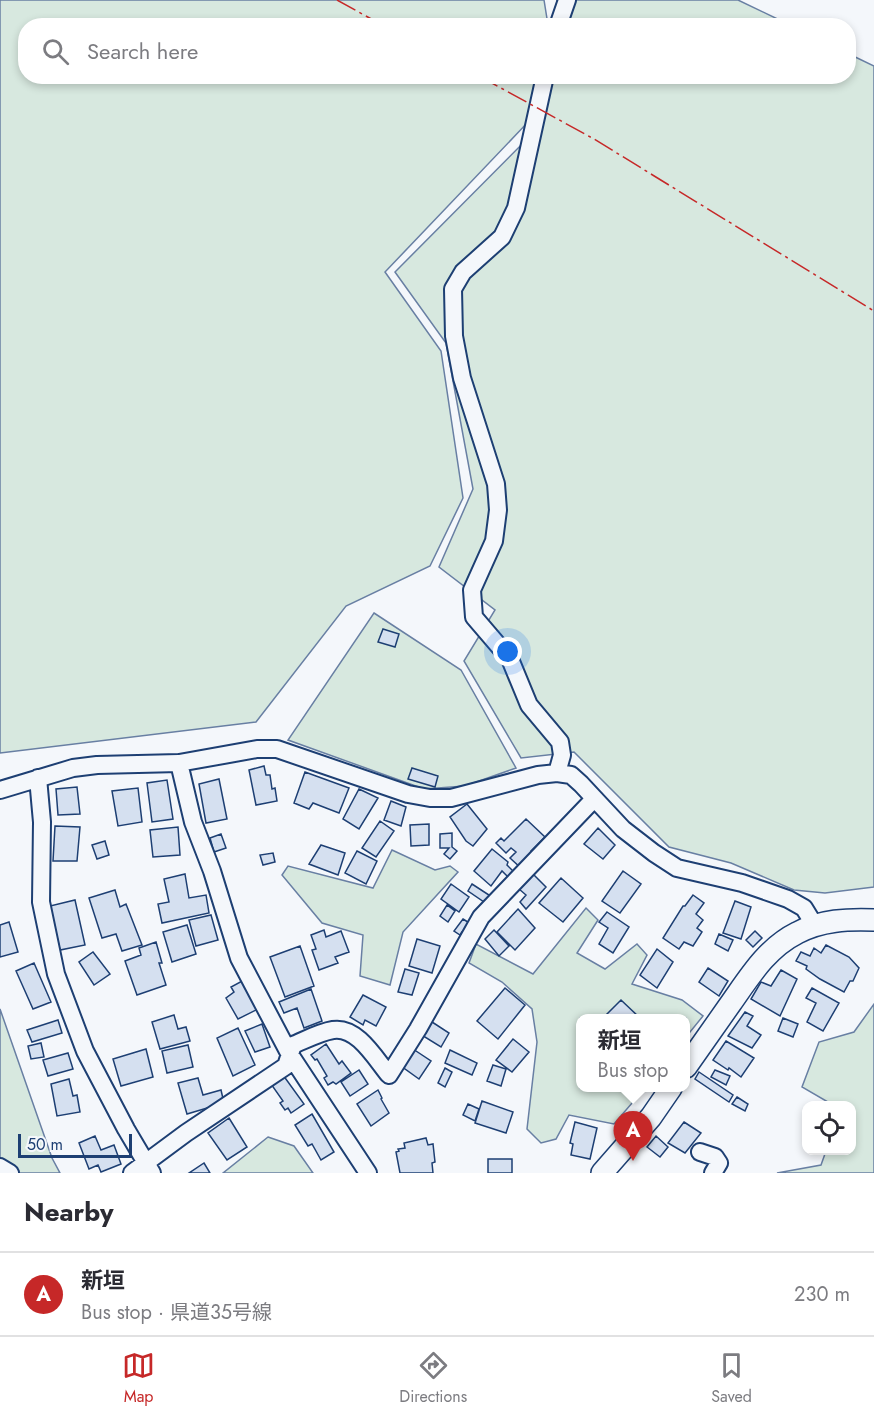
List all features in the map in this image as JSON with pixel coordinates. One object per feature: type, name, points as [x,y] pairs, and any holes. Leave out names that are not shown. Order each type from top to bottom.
[{"type":"main road","points":[[690,1061],[761,961],[777,946],[797,932],[815,926],[849,919],[874,920]]},
{"type":"main road","points":[[602,1173],[651,1116],[668,1092]]},
{"type":"street","points":[[561,18],[567,0]]},
{"type":"street","points":[[543,84],[516,207],[502,237],[463,272],[453,289],[454,336],[462,378],[496,484],[498,510],[494,541],[472,590],[474,617],[510,659],[529,705],[560,742],[562,754],[557,773]]},
{"type":"street","points":[[0,789],[73,768],[97,765],[179,763],[257,749],[277,749],[408,794],[430,798],[451,798],[538,775],[557,773],[571,776],[623,829],[676,868],[742,883],[788,899],[804,908],[815,926]]},
{"type":"street","points":[[179,763],[193,822],[212,871],[239,958],[289,1053],[368,1173]]},
{"type":"street","points":[[38,778],[42,822],[41,902],[56,974],[85,1051],[143,1170],[186,1133],[286,1066],[293,1045],[333,1030],[348,1031],[360,1040],[389,1075],[418,1029],[481,917],[594,799]]},
{"type":"street","points":[[700,1152],[715,1157],[719,1163],[713,1173]]},
{"type":"street","points":[[0,1167],[10,1173]]},
{"type":"shaded area","points":[[0,0],[544,0],[547,18],[18,18],[18,84],[538,84],[530,120],[385,272],[441,351],[463,498],[430,566],[346,606],[256,722],[0,753]]},
{"type":"shaded area","points":[[557,0],[738,0],[775,18],[555,18]]},
{"type":"shaded area","points":[[856,57],[874,66],[874,887],[825,893],[794,890],[731,863],[669,847],[574,752],[521,758],[464,661],[495,610],[439,567],[473,489],[446,343],[395,272],[541,125],[546,84],[856,84]]},
{"type":"shaded area","points":[[374,613],[461,670],[516,768],[465,786],[424,789],[288,740]]},
{"type":"shaded area","points":[[392,850],[435,870],[450,866],[458,872],[403,932],[390,985],[360,976],[363,935],[322,923],[282,875],[288,866],[373,888]]},
{"type":"shaded area","points":[[586,908],[598,920],[577,953],[605,969],[637,944],[647,955],[632,984],[682,1000],[703,1016],[690,1032],[690,1014],[576,1014],[576,1092],[642,1092],[614,1124],[569,1115],[556,1139],[541,1143],[527,1129],[537,1042],[532,1009],[502,982],[469,963],[476,944],[533,974]]},
{"type":"shaded area","points":[[874,1004],[874,1173],[777,1173],[821,1165],[825,1155],[856,1155],[856,1101],[826,1101],[802,1087],[819,1042],[854,1032]]},
{"type":"shaded area","points":[[0,1009],[52,1158],[60,1173],[0,1173]]},
{"type":"shaded area","points":[[268,1137],[294,1146],[313,1173],[223,1173]]},
{"type":"building","points":[[383,629],[399,634],[395,647],[378,642]]},
{"type":"building","points":[[264,766],[266,775],[270,775],[272,789],[275,788],[277,801],[256,805],[249,770]]},
{"type":"building","points":[[412,768],[438,776],[435,787],[408,779]]},
{"type":"building","points":[[305,772],[349,788],[339,813],[313,803],[309,809],[294,803]]},
{"type":"building","points":[[219,779],[227,819],[206,823],[199,784]]},
{"type":"building","points":[[167,780],[173,819],[152,822],[147,783]]},
{"type":"building","points":[[77,787],[80,814],[58,815],[56,789]]},
{"type":"building","points":[[138,788],[142,822],[118,826],[112,791]]},
{"type":"building","points":[[359,789],[378,798],[359,829],[343,819]]},
{"type":"building","points":[[391,801],[406,807],[401,826],[384,820]]},
{"type":"building","points":[[467,804],[487,829],[473,846],[466,841],[450,817]]},
{"type":"building","points":[[526,819],[545,837],[531,851],[536,856],[522,869],[510,858],[516,852],[511,848],[506,853],[496,843],[501,838],[504,841]]},
{"type":"building","points":[[380,821],[394,831],[376,857],[362,848]]},
{"type":"building","points":[[429,824],[429,845],[411,846],[410,825]]},
{"type":"building","points":[[55,826],[80,827],[77,861],[53,861]]},
{"type":"building","points":[[178,827],[180,855],[153,857],[150,830]]},
{"type":"building","points":[[598,828],[615,845],[603,859],[584,844]]},
{"type":"building","points":[[452,833],[452,847],[457,851],[450,859],[444,854],[449,848],[440,848],[440,834]]},
{"type":"building","points":[[221,834],[226,848],[214,852],[210,838]]},
{"type":"building","points":[[105,841],[109,855],[97,859],[92,845]]},
{"type":"building","points":[[321,845],[345,853],[338,875],[309,864]]},
{"type":"building","points":[[492,849],[508,862],[507,865],[514,872],[509,878],[502,871],[491,886],[474,871]]},
{"type":"building","points":[[357,851],[377,861],[366,884],[345,873]]},
{"type":"building","points":[[273,853],[275,862],[263,865],[260,855]]},
{"type":"building","points":[[623,871],[641,884],[620,913],[602,901]]},
{"type":"building","points":[[532,873],[546,887],[526,909],[520,902],[526,895],[519,889]]},
{"type":"building","points":[[185,874],[189,898],[206,895],[209,913],[162,923],[158,904],[169,902],[164,879]]},
{"type":"building","points":[[561,878],[583,898],[563,922],[539,903]]},
{"type":"building","points":[[451,884],[469,897],[459,912],[441,899]]},
{"type":"building","points":[[472,884],[492,897],[487,904],[468,891]]},
{"type":"building","points":[[115,890],[120,907],[126,904],[142,945],[122,951],[116,934],[102,938],[89,898]]},
{"type":"building","points":[[693,895],[704,903],[696,914],[703,920],[697,928],[702,932],[693,946],[684,942],[679,949],[663,938],[683,906]]},
{"type":"building","points":[[75,900],[85,945],[60,950],[50,906]]},
{"type":"building","points":[[735,901],[751,907],[741,939],[723,933]]},
{"type":"building","points":[[447,905],[455,911],[448,922],[440,916]]},
{"type":"building","points":[[518,909],[535,928],[515,950],[497,932]]},
{"type":"building","points":[[607,912],[629,927],[613,953],[599,944],[608,928],[599,922]]},
{"type":"building","points":[[211,915],[218,940],[196,946],[189,920]]},
{"type":"building","points":[[463,919],[471,924],[465,933],[462,932],[460,935],[454,931]]},
{"type":"building","points":[[9,922],[18,952],[0,957],[0,925]]},
{"type":"building","points":[[187,925],[196,954],[172,962],[163,932]]},
{"type":"building","points":[[324,930],[326,937],[341,931],[349,952],[335,957],[338,963],[319,970],[312,950],[316,949],[311,935]]},
{"type":"building","points":[[494,930],[509,946],[499,956],[485,939]]},
{"type":"building","points":[[755,931],[762,938],[753,947],[746,940]]},
{"type":"building","points":[[719,934],[733,940],[728,951],[715,944]]},
{"type":"building","points":[[417,939],[440,946],[432,973],[409,966]]},
{"type":"building","points":[[156,942],[162,963],[159,963],[166,985],[137,995],[125,961],[141,955],[139,948]]},
{"type":"building","points":[[826,945],[849,957],[859,968],[853,981],[850,981],[844,992],[820,979],[806,969],[807,966],[796,961],[801,952],[810,956],[814,948],[821,953]]},
{"type":"building","points":[[300,946],[314,986],[285,997],[270,957]]},
{"type":"building","points":[[657,949],[673,962],[657,988],[640,975]]},
{"type":"building","points":[[93,952],[110,974],[94,985],[79,962]]},
{"type":"building","points":[[34,963],[51,1002],[33,1009],[16,971]]},
{"type":"building","points":[[708,968],[728,981],[719,996],[699,982]]},
{"type":"building","points":[[405,969],[419,973],[412,995],[398,992]]},
{"type":"building","points":[[781,970],[797,979],[780,1016],[751,999],[761,982],[771,986]]},
{"type":"building","points":[[244,980],[260,1008],[238,1019],[226,998],[234,992],[231,987]]},
{"type":"building","points":[[505,988],[525,1005],[498,1039],[477,1021]]},
{"type":"building","points":[[812,988],[839,1003],[823,1031],[807,1022],[816,1003],[806,998]]},
{"type":"building","points":[[311,989],[322,1021],[304,1028],[297,1008],[284,1013],[279,1002]]},
{"type":"building","points":[[363,995],[386,1007],[376,1026],[365,1020],[363,1025],[350,1017]]},
{"type":"building","points":[[621,1000],[636,1014],[607,1014]]},
{"type":"building","points":[[745,1012],[753,1016],[747,1026],[761,1035],[752,1048],[728,1036]]},
{"type":"building","points":[[174,1015],[178,1029],[186,1027],[190,1041],[160,1049],[152,1022]]},
{"type":"building","points":[[783,1018],[798,1024],[793,1037],[778,1031]]},
{"type":"building","points":[[58,1020],[62,1033],[32,1042],[27,1030]]},
{"type":"building","points":[[429,1020],[449,1033],[441,1047],[420,1034]]},
{"type":"building","points":[[262,1024],[270,1047],[255,1052],[245,1031]]},
{"type":"building","points":[[238,1028],[255,1065],[233,1076],[217,1038]]},
{"type":"building","points":[[513,1039],[529,1052],[512,1072],[496,1060]]},
{"type":"building","points":[[726,1041],[754,1058],[741,1077],[713,1060]]},
{"type":"building","points":[[41,1043],[44,1057],[31,1059],[28,1046]]},
{"type":"building","points":[[326,1044],[339,1064],[342,1061],[351,1073],[336,1084],[333,1082],[328,1085],[324,1078],[327,1076],[317,1059],[315,1060],[311,1055]]},
{"type":"building","points":[[188,1045],[193,1067],[167,1073],[162,1051]]},
{"type":"building","points":[[146,1049],[153,1077],[121,1086],[113,1059]]},
{"type":"building","points":[[413,1049],[431,1061],[419,1079],[401,1066]]},
{"type":"building","points":[[450,1050],[477,1063],[472,1075],[445,1063]]},
{"type":"building","points":[[68,1053],[73,1069],[48,1076],[43,1060]]},
{"type":"building","points":[[493,1065],[506,1069],[501,1086],[487,1081]]},
{"type":"building","points":[[445,1068],[452,1072],[445,1087],[438,1083]]},
{"type":"building","points":[[359,1070],[368,1084],[350,1096],[341,1082]]},
{"type":"building","points":[[715,1070],[730,1076],[726,1085],[711,1077]]},
{"type":"building","points":[[699,1072],[733,1095],[729,1102],[695,1079]]},
{"type":"building","points":[[283,1075],[304,1104],[291,1113],[288,1108],[285,1110],[280,1103],[283,1101],[271,1084]]},
{"type":"building","points":[[198,1078],[203,1095],[221,1090],[224,1103],[187,1114],[178,1083]]},
{"type":"building","points":[[69,1079],[73,1096],[77,1095],[80,1112],[57,1116],[51,1084]]},
{"type":"building","points":[[378,1090],[389,1113],[371,1126],[357,1104]]},
{"type":"building","points":[[737,1097],[748,1104],[745,1111],[732,1104]]},
{"type":"building","points":[[482,1101],[513,1112],[506,1133],[475,1123]]},
{"type":"building","points":[[468,1104],[479,1109],[475,1121],[463,1115]]},
{"type":"building","points":[[312,1114],[334,1152],[321,1160],[312,1144],[308,1146],[295,1125]]},
{"type":"building","points":[[229,1118],[247,1147],[227,1160],[208,1133]]},
{"type":"building","points":[[575,1122],[597,1128],[590,1159],[571,1155],[573,1144],[570,1143]]},
{"type":"building","points":[[684,1122],[701,1133],[685,1153],[668,1143]]},
{"type":"building","points":[[95,1136],[101,1150],[114,1145],[121,1164],[101,1172],[98,1165],[89,1169],[79,1143]]},
{"type":"building","points":[[656,1136],[668,1147],[660,1157],[647,1147]]},
{"type":"building","points":[[426,1138],[428,1145],[433,1144],[435,1162],[432,1163],[433,1173],[400,1173],[396,1152],[399,1151],[398,1149],[405,1148],[404,1143]]},
{"type":"building","points":[[488,1159],[512,1159],[512,1173],[488,1173]]},
{"type":"building","points":[[204,1163],[210,1173],[189,1173]]},
{"type":"power","points":[[337,0],[370,18]]},
{"type":"power","points":[[494,84],[594,139],[874,311]]},
{"type":"place","name":"新垣","points":[[633,1161]]}]
